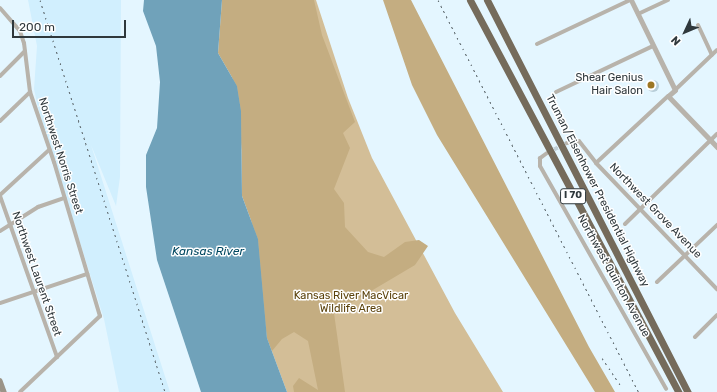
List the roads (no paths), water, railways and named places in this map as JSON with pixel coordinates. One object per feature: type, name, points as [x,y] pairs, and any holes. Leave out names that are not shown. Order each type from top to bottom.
[{"type":"highway","name":"Truman/Eisenhower Presidential Highway","points":[[470,0],[678,392]]},
{"type":"highway","name":"Truman/Eisenhower Presidential Highway","points":[[487,0],[688,392]]},
{"type":"main road","points":[[0,381],[4,392]]},
{"type":"street","points":[[536,44],[630,0],[675,90]]},
{"type":"street","points":[[638,14],[668,0]]},
{"type":"street","name":"Northwest Norris Street","points":[[0,8],[20,31],[25,51],[30,92],[99,314],[57,356]]},
{"type":"street","points":[[698,25],[712,55]]},
{"type":"street","points":[[556,92],[653,46]]},
{"type":"street","points":[[567,143],[579,141],[596,163],[717,50]]},
{"type":"street","points":[[0,76],[25,51]]},
{"type":"street","points":[[0,121],[30,92]]},
{"type":"street","points":[[668,96],[717,147]]},
{"type":"street","points":[[625,224],[717,134]]},
{"type":"street","points":[[0,196],[49,150]]},
{"type":"street","name":"Northwest Quinton Avenue","points":[[547,153],[540,158],[540,166],[666,389]]},
{"type":"street","name":"Northwest Grove Avenue","points":[[596,163],[717,289]]},
{"type":"street","name":"Northwest Laurent Street","points":[[0,196],[32,291],[57,356]]},
{"type":"street","points":[[0,231],[9,222],[64,198]]},
{"type":"street","points":[[657,282],[717,225]]},
{"type":"street","points":[[0,303],[32,291],[87,274]]},
{"type":"street","points":[[695,337],[717,316]]},
{"type":"street","points":[[20,392],[57,356]]},
{"type":"water","name":"Kansas River","points":[[144,0],[222,0],[218,53],[237,86],[241,111],[242,196],[258,239],[267,338],[287,392],[201,392],[157,260],[146,187],[146,155],[157,128],[160,82],[156,46],[143,11]]},
{"type":"tunnel","points":[[549,152],[567,143]]},
{"type":"railway","points":[[40,0],[165,392]]},
{"type":"railway","points":[[438,0],[639,392]]},
{"type":"railway","points":[[602,358],[620,385]]},
{"type":"place","name":"Shear Genius Hair Salon","points":[[651,85]]},
{"type":"park label","name":"Kansas River MacVicar Wildlife Area","points":[[351,303]]}]
